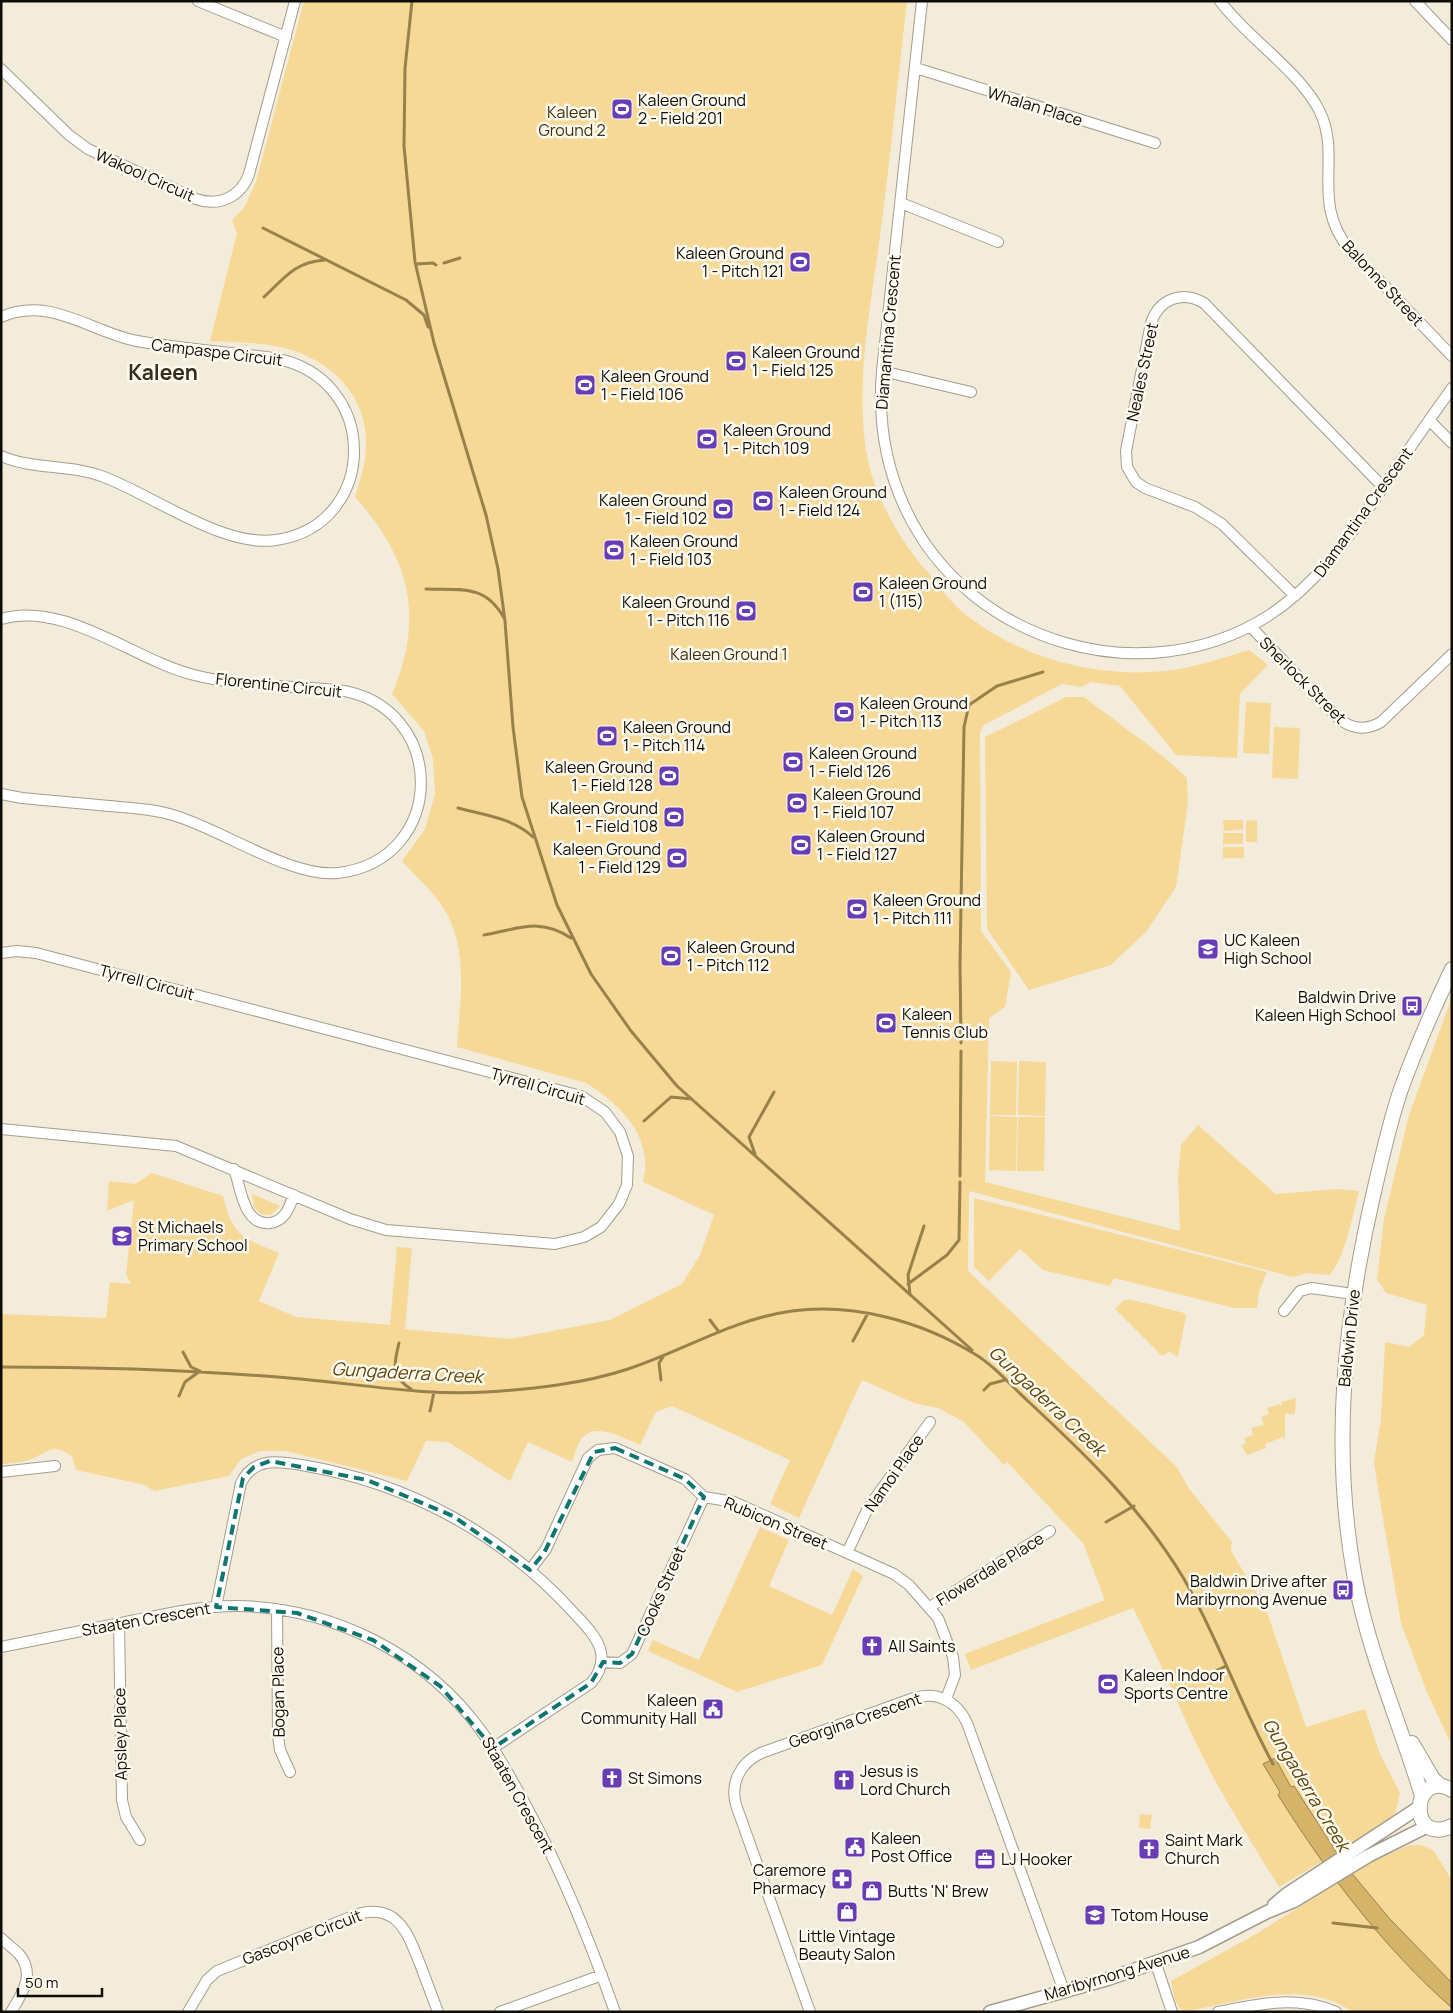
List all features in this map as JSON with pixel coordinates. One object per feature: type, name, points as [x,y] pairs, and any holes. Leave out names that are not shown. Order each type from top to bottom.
[{"type":"main road","name":"Baldwin Drive","points":[[1439,1827],[1422,1821],[1420,1802],[1396,1716],[1372,1653],[1355,1578],[1344,1500],[1341,1424],[1353,1294],[1374,1191],[1401,1091],[1426,1025],[1452,969]]},
{"type":"main road","name":"Baldwin Drive","points":[[1396,1716],[1433,1779],[1446,1788]]},
{"type":"main road","points":[[1420,1802],[1427,1790],[1446,1788]]},
{"type":"main road","points":[[1439,1827],[1452,1840]]},
{"type":"street","points":[[198,1],[286,36]]},
{"type":"street","name":"Wakool Circuit","points":[[1,69],[70,135],[88,149],[196,199],[216,202],[234,195],[247,180],[295,1]]},
{"type":"street","name":"Diamantina Crescent","points":[[922,1],[882,371],[880,407],[884,443],[893,478],[906,512],[935,557],[960,584],[988,607],[1036,634],[1071,646],[1107,652],[1144,654],[1180,650],[1216,640],[1250,626],[1296,596],[1334,558],[1452,388]]},
{"type":"street","name":"Balonne Street","points":[[1220,1],[1305,90],[1321,114],[1327,142],[1329,208],[1338,235],[1350,250],[1452,356]]},
{"type":"street","points":[[1415,1],[1452,40]]},
{"type":"street","name":"Whalan Place","points":[[916,68],[1154,143]]},
{"type":"street","points":[[901,203],[998,242]]},
{"type":"street","name":"Neales Street","points":[[1296,596],[1222,524],[1181,500],[1145,488],[1136,482],[1129,473],[1126,451],[1152,323],[1159,308],[1167,301],[1178,297],[1189,296],[1204,303],[1383,487]]},
{"type":"street","name":"Campaspe Circuit","points":[[1,317],[25,310],[44,310],[135,341],[273,358],[295,363],[319,376],[338,396],[352,426],[354,447],[349,480],[340,499],[329,512],[317,523],[298,534],[266,541],[233,536],[93,473],[24,462],[1,456]]},
{"type":"street","points":[[882,371],[971,392]]},
{"type":"street","points":[[1429,420],[1452,443]]},
{"type":"street","name":"Florentine Circuit","points":[[1,619],[24,614],[56,618],[195,675],[338,690],[359,694],[379,704],[403,726],[414,745],[422,777],[418,809],[402,838],[387,854],[368,865],[336,873],[314,872],[293,866],[165,813],[22,798],[1,794]]},
{"type":"street","name":"Sherlock Street","points":[[1250,626],[1338,718],[1359,728],[1370,727],[1381,722],[1452,654]]},
{"type":"street","name":"Tyrrell Circuit","points":[[1,953],[17,951],[36,953],[571,1093],[590,1100],[612,1119],[622,1137],[628,1156],[626,1185],[614,1212],[592,1232],[565,1243],[545,1244],[386,1230],[356,1222],[188,1149],[164,1143],[1,1129]]},
{"type":"street","points":[[234,1169],[245,1205],[253,1219],[258,1222],[274,1222],[285,1216],[294,1195]]},
{"type":"street","points":[[1284,1311],[1300,1291],[1311,1288],[1353,1294]]},
{"type":"street","name":"Namoi Place","points":[[848,1553],[868,1508],[930,1422]]},
{"type":"street","name":"Rubicon Street","points":[[530,1570],[544,1553],[588,1458],[598,1450],[611,1447],[688,1481],[704,1497],[734,1502],[900,1577],[930,1606],[941,1624],[955,1663],[954,1680],[946,1699]]},
{"type":"street","points":[[216,1606],[240,1483],[254,1467],[270,1462],[344,1473],[411,1496],[473,1528],[530,1570],[564,1602],[595,1638],[600,1648],[602,1662],[598,1674],[586,1687],[493,1748]]},
{"type":"street","points":[[1,1472],[55,1466]]},
{"type":"street","name":"Cooks Street","points":[[602,1662],[620,1663],[632,1654],[704,1497]]},
{"type":"street","name":"Flowerdale Place","points":[[930,1606],[1050,1531]]},
{"type":"street","name":"Staaten Crescent","points":[[1,1647],[186,1610],[216,1606],[276,1609],[336,1624],[397,1653],[425,1672],[455,1700],[493,1748],[556,1864],[602,1975],[615,2012]]},
{"type":"street","name":"Bogan Place","points":[[276,1609],[278,1736],[280,1750],[290,1772]]},
{"type":"street","name":"Apsley Place","points":[[119,1623],[122,1800],[126,1817],[140,1840]]},
{"type":"street","name":"Georgina Crescent","points":[[810,2012],[736,1805],[734,1793],[738,1774],[745,1764],[755,1756],[920,1696],[946,1699],[961,1712],[967,1723],[1064,1991]]},
{"type":"street","name":"Maribyrnong Avenue","points":[[990,2012],[1156,1964],[1220,1938],[1267,1912],[1287,1894],[1313,1883],[1364,1851],[1420,1802]]},
{"type":"street","name":"Maribyrnong Avenue","points":[[1364,1851],[1439,1827]]},
{"type":"street","name":"Gascoyne Circuit","points":[[188,2012],[207,1980],[217,1971],[358,1914],[372,1912],[391,1916],[405,1930],[438,2012]]},
{"type":"street","points":[[1,1938],[22,1958],[27,1974],[24,1991],[11,2012]]},
{"type":"street","points":[[1156,1964],[1172,2012]]},
{"type":"street","points":[[500,2012],[602,1975]]},
{"type":"street","points":[[1218,2012],[1292,2001],[1316,2004],[1336,2012]]},
{"type":"highlighted area","points":[[615,1448],[685,1479],[704,1497],[632,1654],[620,1663],[603,1662],[591,1683],[493,1748],[440,1686],[373,1640],[297,1613],[216,1607],[243,1478],[254,1467],[270,1461],[367,1480],[453,1516],[530,1570],[544,1553],[594,1452]]},
{"type":"green space","points":[[304,1],[907,1],[885,200],[866,339],[862,395],[866,450],[875,484],[889,517],[908,548],[960,610],[989,631],[1014,645],[1041,656],[1098,670],[1156,672],[1185,668],[1249,650],[1268,665],[1240,694],[1237,758],[1176,755],[1120,686],[1091,682],[1082,687],[1062,684],[984,725],[980,732],[981,931],[1011,972],[1005,1007],[989,1018],[985,1182],[1180,1231],[1178,1178],[1181,1145],[1198,1125],[1276,1194],[1338,1189],[1359,1191],[1348,1236],[1339,1259],[1329,1275],[1308,1273],[1293,1277],[969,1191],[968,1271],[1176,1466],[1190,1490],[1232,1542],[1231,1551],[1266,1609],[1306,1727],[1365,1709],[1380,1754],[1400,1793],[1395,1814],[1358,1840],[1279,1887],[1212,1775],[1133,1608],[971,1670],[965,1654],[1105,1600],[1083,1543],[1007,1462],[1004,1465],[964,1422],[938,1408],[914,1403],[862,1380],[799,1518],[770,1504],[790,1460],[672,1406],[656,1412],[640,1445],[612,1433],[590,1432],[580,1441],[572,1462],[528,1442],[510,1481],[448,1442],[426,1441],[407,1481],[286,1451],[260,1451],[241,1459],[229,1476],[154,1491],[145,1485],[76,1470],[72,1456],[54,1449],[26,1461],[1,1464],[1,1314],[106,1318],[110,1282],[131,1284],[126,1274],[134,1200],[107,1211],[109,1181],[135,1184],[152,1173],[223,1196],[235,1228],[248,1239],[279,1253],[259,1301],[296,1317],[390,1325],[397,1247],[412,1248],[405,1329],[510,1339],[610,1320],[682,1284],[700,1255],[714,1215],[643,1182],[645,1164],[639,1137],[626,1116],[597,1090],[586,1083],[457,1047],[461,973],[460,955],[456,938],[450,920],[441,904],[402,861],[425,829],[435,794],[433,759],[424,731],[392,694],[402,666],[408,639],[409,614],[400,566],[389,543],[374,520],[355,497],[366,448],[365,428],[360,410],[352,394],[341,380],[311,358],[275,346],[210,341],[237,233],[232,220],[244,208],[256,182]]},
{"type":"green space","points":[[1066,697],[1084,697],[1164,757],[1187,778],[1188,802],[1176,887],[1146,932],[1111,965],[1029,990],[987,929],[985,737]]},
{"type":"green space","points":[[1246,702],[1271,703],[1269,754],[1243,753]]},
{"type":"green space","points":[[1274,727],[1300,728],[1298,779],[1272,778]]},
{"type":"green space","points":[[1223,820],[1243,820],[1243,830],[1224,831]]},
{"type":"green space","points":[[1257,820],[1257,842],[1246,842],[1246,821]]},
{"type":"green space","points":[[1223,833],[1243,833],[1243,844],[1223,844]]},
{"type":"green space","points":[[1223,847],[1244,847],[1244,858],[1223,858]]},
{"type":"green space","points":[[1452,997],[1452,1746],[1426,1690],[1401,1623],[1374,1462],[1381,1419],[1385,1342],[1409,1347],[1424,1335],[1427,1305],[1386,1293],[1377,1280],[1384,1219],[1409,1115]]},
{"type":"green space","points":[[991,1061],[1017,1062],[1016,1115],[990,1115]]},
{"type":"green space","points":[[1019,1061],[1046,1062],[1045,1116],[1018,1115]]},
{"type":"green space","points":[[990,1116],[1017,1117],[1016,1171],[989,1170]]},
{"type":"green space","points":[[1018,1117],[1045,1117],[1044,1171],[1017,1171]]},
{"type":"green space","points":[[252,1194],[280,1206],[271,1215],[261,1214],[254,1207]]},
{"type":"green space","points":[[974,1198],[1267,1272],[1259,1292],[1257,1308],[1234,1308],[1114,1278],[1110,1286],[1043,1270],[1020,1249],[989,1281],[974,1267]]},
{"type":"green space","points":[[1129,1299],[1184,1313],[1186,1316],[1178,1357],[1169,1352],[1162,1356],[1115,1309],[1123,1301]]},
{"type":"green space","points":[[1296,1398],[1295,1414],[1285,1414],[1285,1440],[1283,1437],[1265,1444],[1266,1448],[1247,1455],[1241,1445],[1246,1444],[1244,1438],[1253,1435],[1251,1428],[1264,1425],[1261,1417],[1269,1414],[1267,1408],[1279,1404],[1280,1406],[1282,1405],[1281,1402]]},
{"type":"green space","points":[[760,1527],[789,1540],[769,1586],[832,1615],[853,1569],[863,1576],[822,1665],[737,1692],[648,1651],[653,1640],[699,1660]]},
{"type":"green space","points":[[1140,1814],[1152,1815],[1150,1829],[1139,1828]]},
{"type":"green space","points":[[1410,1845],[1421,1845],[1433,1850],[1452,1880],[1452,2012],[1352,2012],[1334,2002],[1314,1996],[1293,1994],[1250,1998],[1188,2011],[1180,2009],[1175,2000],[1171,1981],[1256,1934],[1371,1862]]},
{"type":"shaded area","name":"Gungaderra Creek","points":[[1275,1758],[1291,1787],[1294,1786],[1344,1864],[1390,1919],[1452,1983],[1452,2008],[1402,1960],[1379,1934],[1336,1880],[1296,1824],[1278,1795],[1280,1792],[1263,1764]]},
{"type":"waterway","points":[[412,1],[405,68],[404,146],[415,262],[434,343],[486,515],[498,569],[505,621],[513,727],[522,797],[557,905],[591,974],[631,1031],[677,1086],[972,1350]]},
{"type":"waterway","points":[[263,228],[406,300],[424,315],[428,327]]},
{"type":"waterway","points":[[444,263],[460,258]]},
{"type":"waterway","points":[[264,297],[298,267],[315,261],[325,260]]},
{"type":"waterway","points":[[416,264],[433,263],[436,265]]},
{"type":"waterway","points":[[426,589],[461,590],[480,594],[489,599],[504,618]]},
{"type":"waterway","points":[[961,1043],[960,964],[964,727],[969,705],[997,686],[1043,672]]},
{"type":"waterway","points":[[458,808],[507,821],[533,837]]},
{"type":"waterway","points":[[484,935],[529,926],[539,926],[560,932],[571,938]]},
{"type":"waterway","points":[[960,1176],[961,1051]]},
{"type":"waterway","points":[[755,1154],[749,1137],[774,1092]]},
{"type":"waterway","points":[[644,1121],[671,1097],[692,1099]]},
{"type":"waterway","points":[[908,1284],[947,1255],[959,1240],[960,1182]]},
{"type":"waterway","points":[[910,1295],[908,1275],[924,1226]]},
{"type":"waterway","name":"Gungaderra Creek","points":[[1,1367],[181,1371],[289,1378],[412,1391],[486,1392],[557,1385],[593,1379],[648,1362],[708,1336],[749,1321],[792,1311],[815,1309],[863,1312],[909,1324],[953,1342],[981,1358],[1003,1376],[1073,1444],[1133,1507],[1168,1554],[1196,1601],[1273,1764]]},
{"type":"waterway","points":[[853,1341],[868,1313]]},
{"type":"waterway","points":[[710,1320],[719,1332]]},
{"type":"waterway","points":[[399,1343],[395,1369],[400,1379],[411,1389]]},
{"type":"waterway","name":"Gungaderra Creek","points":[[179,1396],[185,1382],[200,1371],[191,1367],[183,1352]]},
{"type":"waterway","points":[[661,1380],[659,1363],[663,1357]]},
{"type":"waterway","points":[[984,1390],[990,1384],[1005,1380]]},
{"type":"waterway","points":[[430,1411],[434,1392]]},
{"type":"waterway","points":[[1106,1522],[1134,1506]]},
{"type":"waterway","points":[[1195,1681],[1226,1666]]},
{"type":"waterway","points":[[1333,1923],[1377,1928]]},
{"type":"place","name":"Kaleen Ground 2 - Field 201","points":[[622,109]]},
{"type":"place","name":"Kaleen Ground 1 - Pitch 121","points":[[800,262]]},
{"type":"place","name":"Kaleen Ground 1 - Field 125","points":[[736,361]]},
{"type":"place","name":"Kaleen Ground 1 - Field 106","points":[[585,385]]},
{"type":"place","name":"Kaleen Ground 1 - Pitch 109","points":[[707,439]]},
{"type":"place","name":"Kaleen Ground 1 - Field 124","points":[[763,501]]},
{"type":"place","name":"Kaleen Ground 1 - Field 102","points":[[723,509]]},
{"type":"place","name":"Kaleen Ground 1 - Field 103","points":[[614,550]]},
{"type":"place","name":"Kaleen Ground 1 (115)","points":[[863,592]]},
{"type":"place","name":"Kaleen Ground 1 - Pitch 116","points":[[746,611]]},
{"type":"place","name":"Kaleen Ground 1 - Pitch 113","points":[[844,712]]},
{"type":"place","name":"Kaleen Ground 1 - Pitch 114","points":[[607,736]]},
{"type":"place","name":"Kaleen Ground 1 - Field 126","points":[[793,762]]},
{"type":"place","name":"Kaleen Ground 1 - Field 128","points":[[669,776]]},
{"type":"place","name":"Kaleen Ground 1 - Field 107","points":[[797,803]]},
{"type":"place","name":"Kaleen Ground 1 - Field 108","points":[[674,817]]},
{"type":"place","name":"Kaleen Ground 1 - Field 127","points":[[801,845]]},
{"type":"place","name":"Kaleen Ground 1 - Field 129","points":[[677,858]]},
{"type":"place","name":"Kaleen Ground 1 - Pitch 111","points":[[857,909]]},
{"type":"place","name":"UC Kaleen High School","points":[[1208,949]]},
{"type":"place","name":"Kaleen Ground 1 - Pitch 112","points":[[671,956]]},
{"type":"place","name":"Baldwin Drive Kaleen High School","points":[[1412,1006]]},
{"type":"place","name":"Kaleen Tennis Club","points":[[886,1023]]},
{"type":"place","name":"St Michaels Primary School","points":[[122,1236]]},
{"type":"place","name":"Baldwin Drive after Maribyrnong Avenue","points":[[1343,1590]]},
{"type":"place","name":"All Saints","points":[[872,1646]]},
{"type":"place","name":"Kaleen Indoor Sports Centre","points":[[1108,1684]]},
{"type":"place","name":"Kaleen Community Hall","points":[[713,1709]]},
{"type":"place","name":"St Simons","points":[[612,1778]]},
{"type":"place","name":"Jesus is Lord Church","points":[[844,1780]]},
{"type":"place","name":"Kaleen Post Office","points":[[855,1847]]},
{"type":"place","name":"Saint Mark Church","points":[[1149,1849]]},
{"type":"place","name":"LJ Hooker","points":[[985,1859]]},
{"type":"place","name":"Caremore Pharmacy","points":[[842,1879]]},
{"type":"place","name":"Butts 'N' Brew","points":[[872,1891]]},
{"type":"place","name":"Little Vintage Beauty Salon","points":[[847,1912]]},
{"type":"place","name":"Totom House","points":[[1095,1915]]},
{"type":"district","name":"Kaleen","points":[[163,373]]},
{"type":"park label","name":"Kaleen Ground 2","points":[[572,121]]},
{"type":"park label","name":"Kaleen Ground 1","points":[[729,654]]}]
